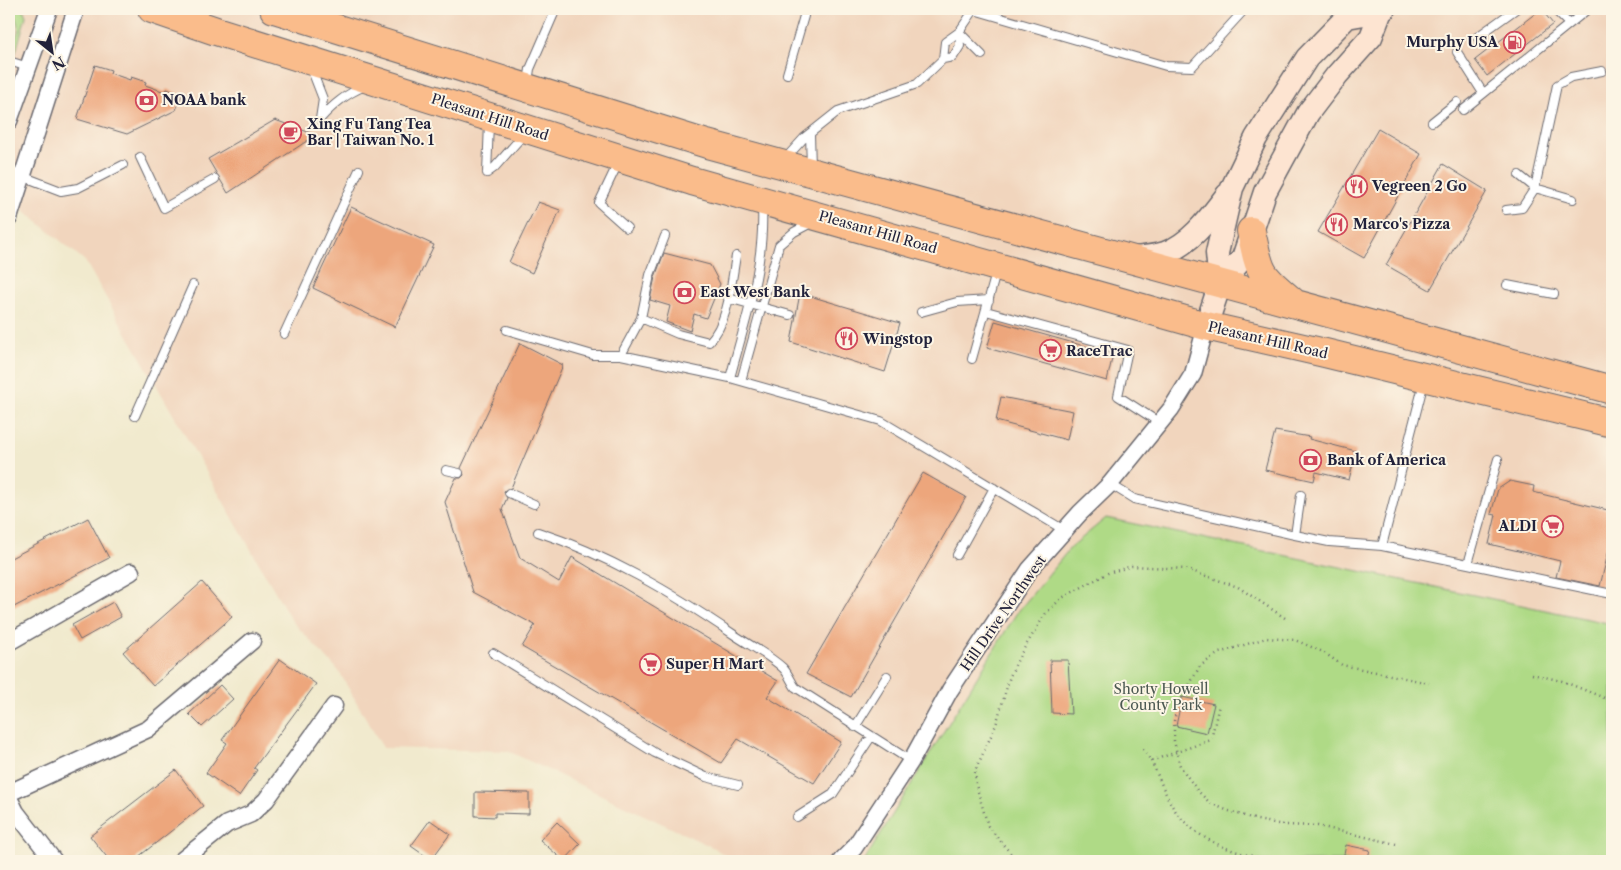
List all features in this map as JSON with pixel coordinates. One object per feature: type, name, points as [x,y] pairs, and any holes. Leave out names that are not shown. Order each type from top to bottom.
[{"type":"highway","name":"Pleasant Hill Road","points":[[152,9],[620,158],[1206,326],[1612,423]]},
{"type":"highway","points":[[281,9],[528,89],[781,165],[1612,390]]},
{"type":"highway","points":[[1251,231],[1260,271],[1270,283],[1298,304]]},
{"type":"street","points":[[9,121],[49,9]]},
{"type":"street","points":[[9,218],[16,173],[76,9]]},
{"type":"street","points":[[1128,259],[1164,253],[1178,247],[1206,222],[1232,188],[1266,120],[1307,58],[1347,17],[1381,10]]},
{"type":"street","points":[[1206,326],[1220,284],[1243,258],[1265,192],[1308,114],[1338,75],[1371,38],[1381,10]]},
{"type":"street","points":[[1220,284],[1217,253],[1232,188]]},
{"type":"street","name":"Hill Drive Northwest","points":[[841,861],[854,848],[911,761],[950,690],[1030,569],[1064,530],[1110,484],[1160,423],[1193,374],[1206,326]]},
{"type":"street","points":[[9,642],[131,572]]},
{"type":"street","points":[[9,793],[148,729],[252,641]]},
{"type":"street","points":[[181,861],[227,824],[251,814],[266,800],[334,706]]},
{"type":"street","points":[[9,798],[16,812],[54,861]]},
{"type":"lane","points":[[528,89],[530,69],[556,9]]},
{"type":"lane","points":[[943,59],[945,42],[959,32],[974,10],[993,12],[1166,66],[1192,67],[1245,9]]},
{"type":"lane","points":[[1477,37],[1516,9]]},
{"type":"lane","points":[[1554,9],[1568,23]]},
{"type":"lane","points":[[1464,110],[1568,23],[1588,9]]},
{"type":"lane","points":[[787,74],[804,16]]},
{"type":"lane","points":[[959,32],[982,55]]},
{"type":"lane","points":[[781,165],[799,142],[838,111],[917,84],[943,59],[953,57],[960,46],[959,32]]},
{"type":"lane","points":[[1457,52],[1483,93]]},
{"type":"lane","points":[[308,60],[323,99],[320,119],[336,102],[350,92],[376,81]]},
{"type":"lane","points":[[9,61],[28,67]]},
{"type":"lane","points":[[1506,210],[1522,208],[1535,188],[1557,85],[1571,77],[1602,71]]},
{"type":"lane","points":[[1432,122],[1457,102]]},
{"type":"lane","points":[[489,116],[490,138],[487,173],[494,168],[528,129]]},
{"type":"lane","points":[[810,134],[812,173]]},
{"type":"lane","points":[[140,157],[164,208],[215,180]]},
{"type":"lane","points":[[620,158],[600,203],[627,228]]},
{"type":"lane","points":[[16,173],[61,191],[78,188],[124,165]]},
{"type":"lane","points":[[284,334],[359,170]]},
{"type":"lane","points":[[1519,175],[1535,188],[1573,199]]},
{"type":"lane","points":[[730,378],[760,263],[764,233],[762,200]]},
{"type":"lane","points":[[742,381],[779,245],[794,232],[822,217]]},
{"type":"lane","points":[[621,356],[641,318],[650,275],[665,236]]},
{"type":"lane","points":[[641,318],[678,334],[709,342],[716,335],[728,298],[736,256]]},
{"type":"lane","points":[[972,359],[998,266]]},
{"type":"lane","points":[[135,416],[193,285]]},
{"type":"lane","points":[[1507,285],[1554,294]]},
{"type":"lane","points":[[728,298],[790,315]]},
{"type":"lane","points":[[921,312],[957,302],[989,300]]},
{"type":"lane","points":[[986,311],[1128,350],[1118,396],[1160,423]]},
{"type":"lane","points":[[507,330],[592,356],[621,356],[730,378],[881,421],[1064,530]]},
{"type":"lane","points":[[1382,546],[1425,377]]},
{"type":"lane","points":[[1468,564],[1498,460]]},
{"type":"lane","points":[[446,470],[459,474]]},
{"type":"lane","points":[[1110,484],[1134,498],[1295,535],[1329,542],[1382,546],[1612,592]]},
{"type":"lane","points":[[957,555],[994,488]]},
{"type":"lane","points":[[509,493],[534,504]]},
{"type":"lane","points":[[1295,535],[1301,495]]},
{"type":"lane","points":[[538,532],[579,546],[614,562],[719,624],[784,669],[795,687],[911,761]]},
{"type":"lane","points":[[493,653],[655,753],[706,777],[738,785]]},
{"type":"lane","points":[[855,727],[887,676]]},
{"type":"lane","points":[[797,817],[833,794],[871,737]]},
{"type":"path","points":[[1017,861],[988,826],[976,785],[975,771],[996,725],[1010,676],[1020,655],[1046,613],[1062,598],[1108,573],[1132,566],[1186,569],[1238,587],[1260,599],[1288,620]]},
{"type":"path","points":[[1396,844],[1318,826],[1284,825],[1257,820],[1210,803],[1197,790],[1180,766],[1174,721],[1176,706],[1200,666],[1220,653],[1266,638],[1295,640],[1323,652],[1342,665],[1429,684]]},
{"type":"path","points":[[1532,674],[1562,681],[1612,701]]},
{"type":"path","points":[[1151,761],[1211,740],[1219,706]]},
{"type":"path","points":[[1143,749],[1151,761],[1176,812],[1192,828],[1238,854],[1274,861]]},
{"type":"shaded area","points":[[9,9],[1612,9],[1612,624],[1106,518],[1016,614],[864,861],[734,861],[714,848],[508,751],[383,748],[338,670],[292,621],[85,261],[9,198]]},
{"type":"green space","points":[[13,9],[23,9],[26,16],[15,55],[11,50],[19,29]]},
{"type":"green space","name":"Shorty Howell County Park","points":[[1106,518],[1612,624],[1612,861],[864,861],[1016,614],[1071,547]]},
{"type":"building","name":"Murphy USA","points":[[1541,9],[1553,24],[1487,76],[1475,60]]},
{"type":"building","points":[[95,65],[111,70],[110,73],[130,80],[131,77],[146,82],[145,85],[165,92],[167,89],[182,95],[176,110],[127,134],[77,119]]},
{"type":"building","points":[[275,120],[316,135],[228,193],[208,159]]},
{"type":"building","points":[[1378,129],[1421,154],[1364,258],[1318,232]]},
{"type":"building","points":[[1443,164],[1487,191],[1430,290],[1386,265]]},
{"type":"building","points":[[538,202],[560,210],[532,273],[509,262]]},
{"type":"building","points":[[351,207],[434,245],[395,327],[313,288]]},
{"type":"building","name":"East West Bank","points":[[664,253],[710,265],[720,284],[706,318],[694,314],[690,331],[666,322],[670,306],[650,300],[655,277]]},
{"type":"building","points":[[800,293],[900,323],[885,372],[791,342]]},
{"type":"building","name":"RaceTrac","points":[[995,321],[1113,354],[1107,381],[987,348]]},
{"type":"building","points":[[520,343],[563,365],[511,488],[504,491],[507,498],[502,509],[520,558],[559,582],[572,557],[778,681],[767,697],[841,742],[814,783],[738,739],[721,763],[522,647],[535,625],[473,592],[445,502],[456,478],[461,478],[464,475],[461,468]]},
{"type":"building","points":[[1001,397],[1073,411],[1067,440],[996,421]]},
{"type":"building","name":"Bank of America","points":[[1275,431],[1310,437],[1309,439],[1356,451],[1349,480],[1316,472],[1314,481],[1265,470]]},
{"type":"building","points":[[923,473],[966,497],[851,697],[806,674]]},
{"type":"building","name":"ALDI","points":[[1510,481],[1534,486],[1533,492],[1612,511],[1612,537],[1600,586],[1556,577],[1560,561],[1489,544],[1496,515],[1491,514],[1498,489]]},
{"type":"building","points":[[88,518],[109,558],[14,607],[9,596],[9,559]]},
{"type":"building","points":[[202,582],[232,617],[153,686],[123,652]]},
{"type":"building","points":[[113,602],[121,617],[80,640],[72,625]]},
{"type":"building","points":[[280,659],[316,684],[254,768],[257,770],[239,796],[206,773],[227,743],[222,740]]},
{"type":"building","points":[[1050,660],[1068,660],[1071,714],[1052,713]]},
{"type":"building","points":[[220,685],[233,699],[202,727],[189,714]]},
{"type":"building","points":[[1182,697],[1214,704],[1207,733],[1176,726]]},
{"type":"building","points":[[176,770],[203,806],[133,861],[110,861],[90,836]]},
{"type":"building","points":[[475,792],[529,793],[529,814],[495,813],[495,817],[475,816]]},
{"type":"building","points":[[430,820],[450,834],[431,860],[411,846]]},
{"type":"building","points":[[557,822],[580,844],[564,861],[540,840]]},
{"type":"building","points":[[1346,845],[1370,850],[1367,861],[1343,859]]},
{"type":"place","name":"Murphy USA","points":[[1514,42]]},
{"type":"place","name":"NOAA bank","points":[[146,100]]},
{"type":"place","name":"Xing Fu Tang Tea Bar | Taiwan No. 1","points":[[291,132]]},
{"type":"place","name":"Vegreen 2 Go","points":[[1356,186]]},
{"type":"place","name":"Marco's Pizza","points":[[1337,224]]},
{"type":"place","name":"East West Bank","points":[[684,292]]},
{"type":"place","name":"Wingstop","points":[[847,339]]},
{"type":"place","name":"RaceTrac","points":[[1050,351]]},
{"type":"place","name":"Bank of America","points":[[1311,460]]},
{"type":"place","name":"ALDI","points":[[1553,526]]},
{"type":"place","name":"Super H Mart","points":[[650,664]]}]
